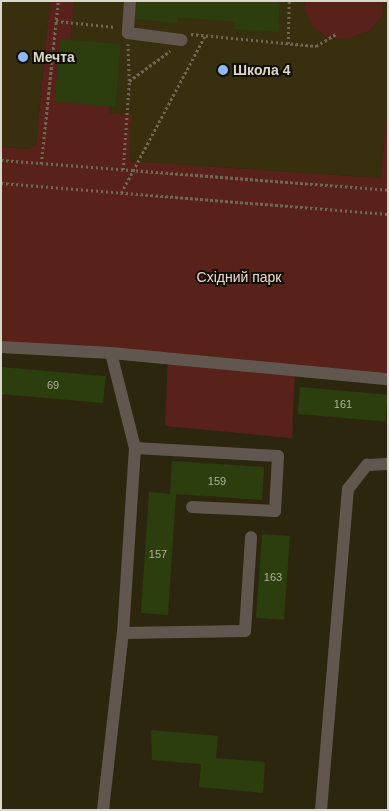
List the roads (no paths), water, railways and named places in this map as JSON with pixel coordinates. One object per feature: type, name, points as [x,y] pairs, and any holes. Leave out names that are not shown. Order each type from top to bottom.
[{"type":"lane","points":[[130,1],[128,33],[182,40]]},
{"type":"lane","points":[[1,347],[111,353],[388,379]]},
{"type":"lane","points":[[103,810],[123,633],[135,448],[111,353]]},
{"type":"lane","points":[[135,448],[278,456],[275,511],[192,507]]},
{"type":"lane","points":[[321,810],[348,489],[367,465],[388,464]]},
{"type":"lane","points":[[123,633],[245,631],[251,537]]},
{"type":"place","name":"Мечта","points":[[23,57]]},
{"type":"place","name":"Школа 4","points":[[223,70]]},
{"type":"park label","name":"Східний парк","points":[[239,277]]}]
